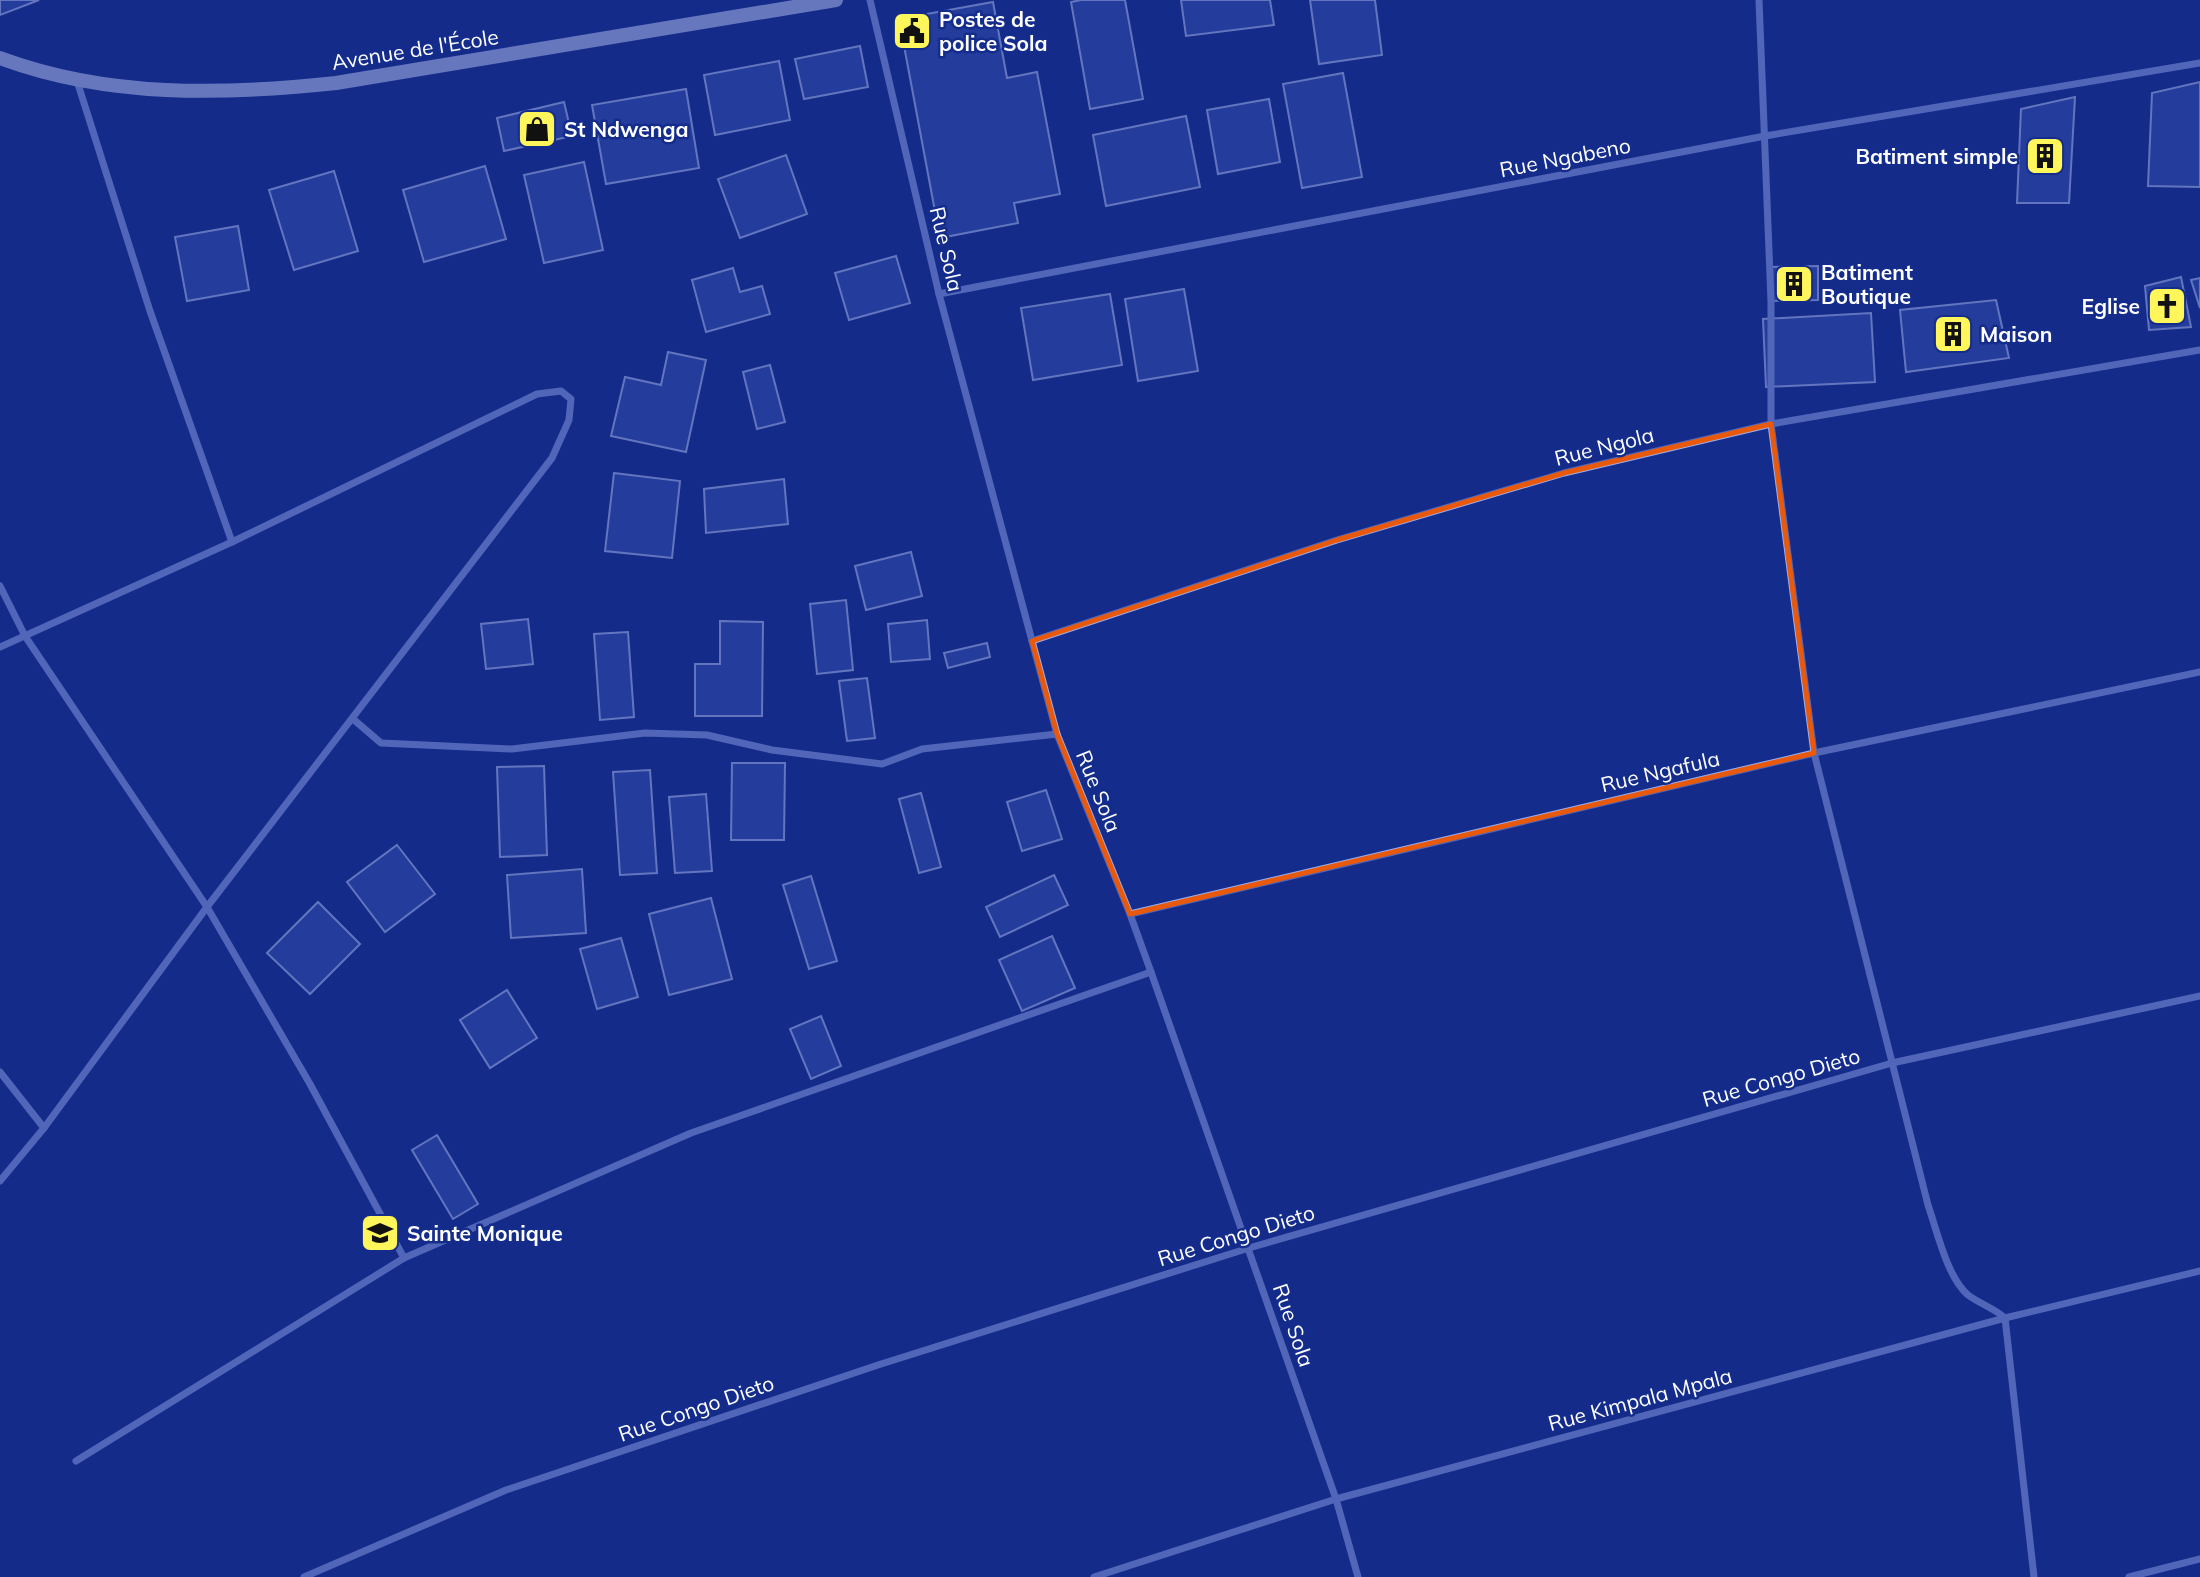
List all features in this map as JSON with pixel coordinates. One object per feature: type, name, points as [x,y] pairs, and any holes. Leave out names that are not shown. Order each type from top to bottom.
[{"type":"main road","name":"Avenue de l'École","points":[[0,58],[77,81],[135,88],[192,92],[272,90],[336,83],[791,4],[836,0]]},
{"type":"street","name":"Rue Sola","points":[[870,0],[939,294],[1058,734],[1151,972],[1336,1499],[1358,1577]]},
{"type":"street","points":[[1759,0],[1771,301],[1771,424],[1814,753],[1928,1205],[1954,1276],[1969,1295],[2006,1318],[2034,1577]]},
{"type":"street","name":"Rue Ngabeno","points":[[939,294],[1765,136],[2200,63]]},
{"type":"street","points":[[77,81],[150,311],[232,542]]},
{"type":"street","name":"Rue Ngola","points":[[1032,641],[1337,540],[1564,473],[1771,424],[2200,350]]},
{"type":"street","points":[[0,647],[232,542],[537,394],[561,391],[570,399],[569,420],[552,458],[207,907],[44,1128],[0,1181]]},
{"type":"street","points":[[0,586],[24,636],[207,907],[310,1084],[404,1258]]},
{"type":"street","name":"Rue Ngafula","points":[[1130,914],[1814,753],[2200,672]]},
{"type":"street","points":[[352,719],[380,743],[512,749],[645,733],[707,735],[772,750],[882,764],[922,749],[1058,734]]},
{"type":"street","points":[[76,1461],[404,1258],[691,1133],[1151,972]]},
{"type":"street","name":"Rue Congo Dieto","points":[[304,1577],[506,1490],[878,1365],[1249,1248],[1892,1063],[2200,996]]},
{"type":"street","points":[[0,1072],[44,1128]]},
{"type":"street","name":"Rue Kimpala Mpala","points":[[1094,1577],[1336,1499],[2006,1318],[2200,1271]]},
{"type":"street","points":[[2129,1577],[2200,1559]]},
{"type":"highlighted area","points":[[1771,424],[1814,753],[1130,914],[1057,734],[1032,641],[1337,540],[1564,473]]},
{"type":"building","points":[[0,0],[39,0],[0,15]]},
{"type":"building","points":[[1125,0],[1143,99],[1090,109],[1071,2]]},
{"type":"building","points":[[1181,0],[1270,0],[1274,25],[1186,36]]},
{"type":"building","points":[[1310,0],[1375,0],[1382,55],[1319,64]]},
{"type":"building","points":[[993,2],[1007,78],[1037,72],[1060,194],[1014,203],[1018,223],[940,238],[899,19]]},
{"type":"building","points":[[860,46],[868,87],[804,99],[795,59]]},
{"type":"building","points":[[779,61],[790,120],[715,135],[704,75]]},
{"type":"building","points":[[1343,73],[1362,177],[1302,188],[1283,84]]},
{"type":"building","points":[[2200,82],[2200,187],[2148,186],[2152,93]]},
{"type":"building","points":[[686,89],[699,168],[606,184],[592,105]]},
{"type":"building","name":"Batiment simple","points":[[2075,97],[2069,203],[2017,203],[2021,109]]},
{"type":"building","points":[[1269,99],[1280,162],[1218,174],[1207,110]]},
{"type":"building","points":[[564,102],[572,136],[504,151],[497,118]]},
{"type":"building","points":[[1186,116],[1200,187],[1106,206],[1093,135]]},
{"type":"building","points":[[786,155],[807,214],[740,238],[718,179]]},
{"type":"building","points":[[584,162],[603,250],[544,263],[524,175]]},
{"type":"building","points":[[485,166],[506,239],[424,262],[403,190]]},
{"type":"building","points":[[334,171],[358,251],[294,270],[269,190]]},
{"type":"building","points":[[238,226],[249,290],[187,301],[175,237]]},
{"type":"building","points":[[896,256],[910,303],[849,320],[835,273]]},
{"type":"building","name":"Batiment Boutique","points":[[1818,266],[1818,300],[1771,301],[1771,267]]},
{"type":"building","points":[[733,268],[740,292],[762,286],[770,314],[706,332],[692,280]]},
{"type":"building","name":"Eglise","points":[[2181,277],[2191,327],[2149,330],[2145,286]]},
{"type":"building","points":[[2200,278],[2200,308],[2191,280]]},
{"type":"building","points":[[1184,289],[1198,371],[1138,381],[1125,299]]},
{"type":"building","points":[[1110,294],[1122,365],[1033,380],[1021,308]]},
{"type":"building","name":"Maison","points":[[1996,300],[2009,358],[1906,372],[1900,310]]},
{"type":"building","points":[[1871,313],[1875,382],[1766,387],[1763,319]]},
{"type":"building","points":[[668,352],[706,360],[686,452],[611,436],[625,377],[661,385]]},
{"type":"building","points":[[770,365],[785,422],[757,429],[743,372]]},
{"type":"building","points":[[614,473],[680,481],[672,558],[605,551]]},
{"type":"building","points":[[784,479],[788,524],[706,533],[704,489]]},
{"type":"building","points":[[911,552],[922,596],[866,610],[855,566]]},
{"type":"building","points":[[846,600],[853,670],[817,674],[810,604]]},
{"type":"building","points":[[528,619],[533,664],[486,669],[481,624]]},
{"type":"building","points":[[927,620],[930,659],[891,662],[888,624]]},
{"type":"building","points":[[720,621],[763,622],[762,716],[695,716],[695,664],[720,664]]},
{"type":"building","points":[[628,632],[634,717],[600,720],[594,634]]},
{"type":"building","points":[[987,643],[990,657],[948,668],[944,653]]},
{"type":"building","points":[[867,678],[875,738],[847,741],[839,681]]},
{"type":"building","points":[[732,763],[785,763],[784,840],[731,840]]},
{"type":"building","points":[[544,766],[547,855],[500,857],[497,767]]},
{"type":"building","points":[[650,770],[657,873],[620,875],[613,772]]},
{"type":"building","points":[[1046,790],[1062,839],[1022,851],[1007,802]]},
{"type":"building","points":[[921,793],[941,867],[919,873],[899,799]]},
{"type":"building","points":[[706,794],[712,871],[675,873],[669,797]]},
{"type":"building","points":[[397,845],[435,894],[385,932],[347,882]]},
{"type":"building","points":[[582,869],[586,933],[511,938],[507,875]]},
{"type":"building","points":[[1054,875],[1068,905],[1000,937],[986,907]]},
{"type":"building","points":[[811,876],[837,961],[809,969],[783,885]]},
{"type":"building","points":[[711,898],[732,979],[669,995],[649,914]]},
{"type":"building","points":[[318,902],[360,944],[310,994],[267,953]]},
{"type":"building","points":[[1052,936],[1075,988],[1022,1011],[999,960]]},
{"type":"building","points":[[621,938],[638,997],[597,1009],[580,949]]},
{"type":"building","points":[[507,990],[537,1038],[490,1068],[460,1020]]},
{"type":"building","points":[[821,1016],[841,1066],[811,1079],[790,1029]]},
{"type":"building","points":[[437,1135],[478,1204],[453,1219],[412,1150]]},
{"type":"place","name":"Postes de police Sola","points":[[912,31]]},
{"type":"place","name":"St Ndwenga","points":[[537,129]]},
{"type":"place","name":"Batiment simple","points":[[2045,156]]},
{"type":"place","name":"Batiment Boutique","points":[[1794,284]]},
{"type":"place","name":"Eglise","points":[[2167,306]]},
{"type":"place","name":"Maison","points":[[1953,334]]},
{"type":"place","name":"Sainte Monique","points":[[380,1233]]}]
